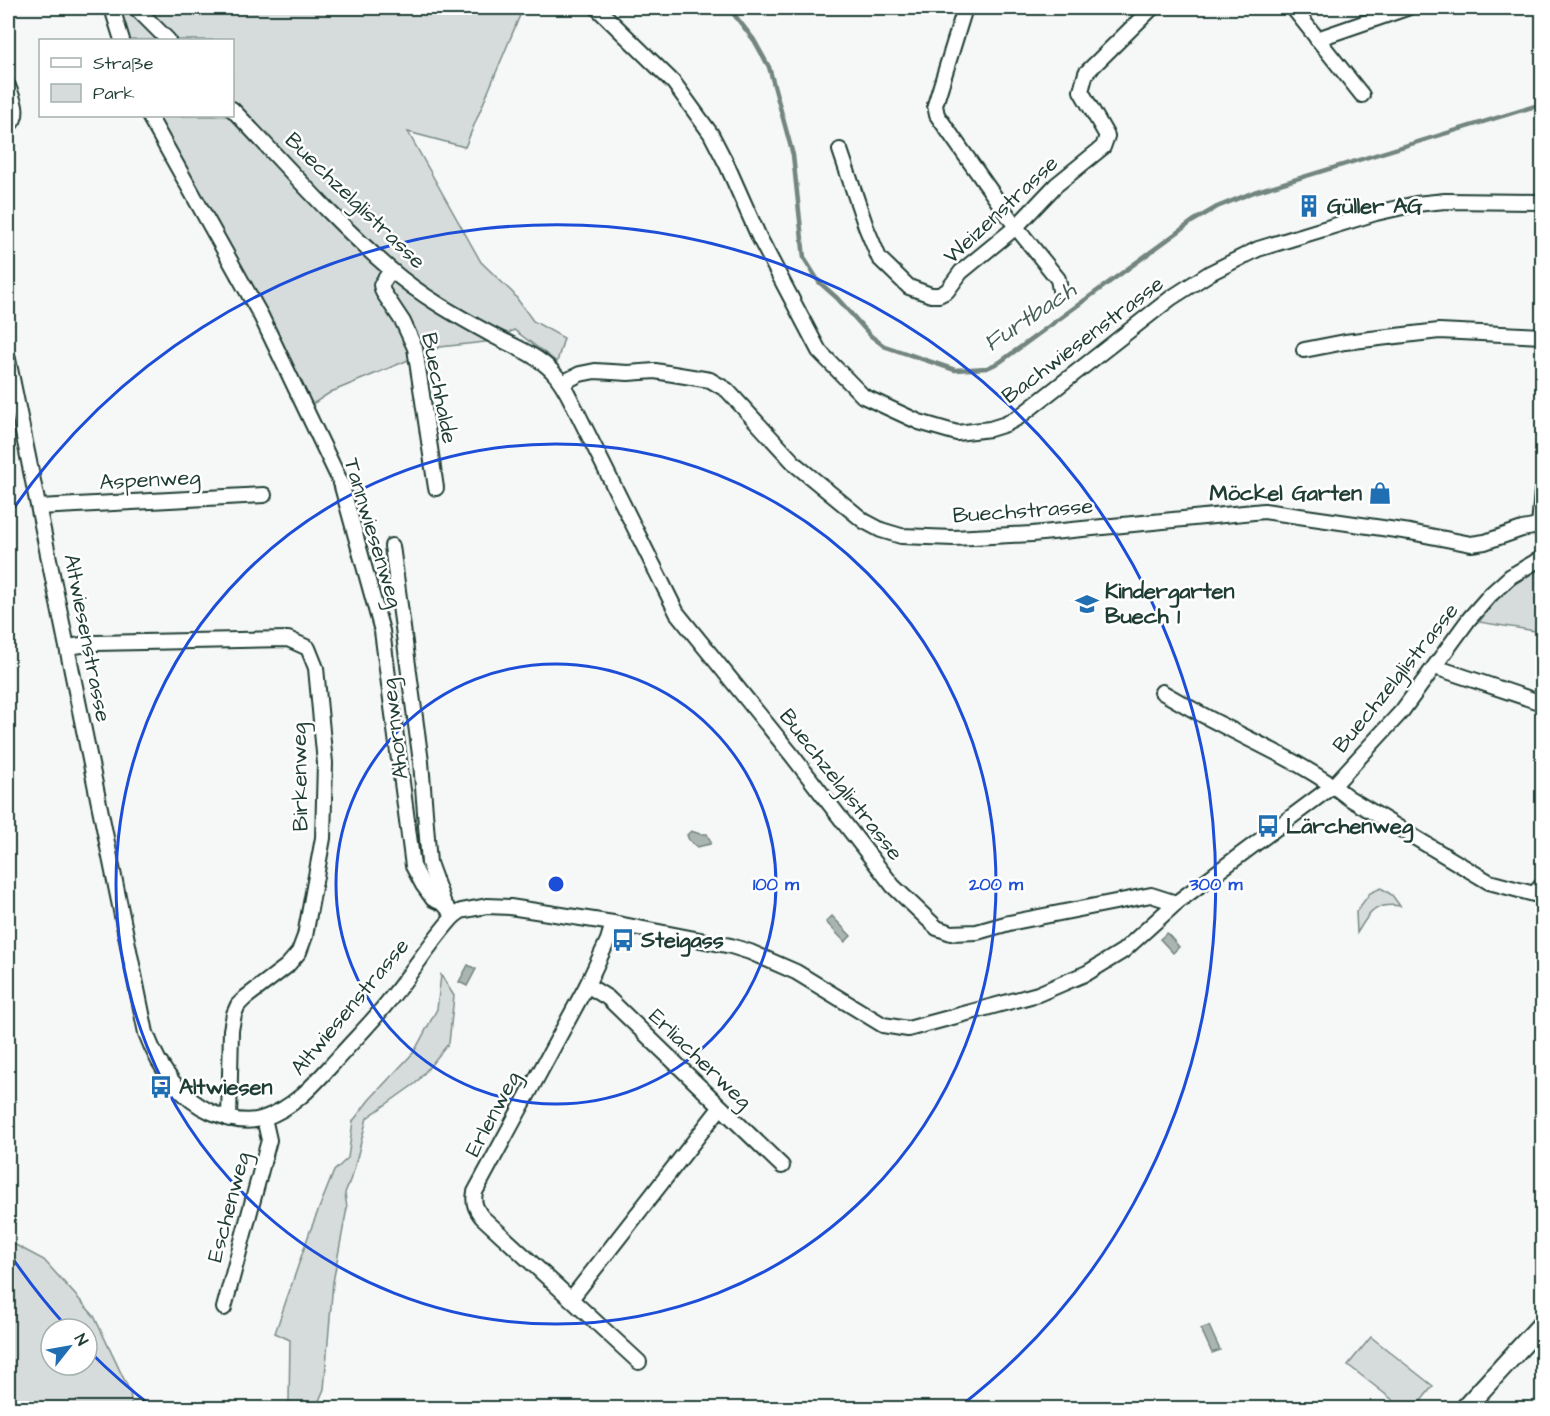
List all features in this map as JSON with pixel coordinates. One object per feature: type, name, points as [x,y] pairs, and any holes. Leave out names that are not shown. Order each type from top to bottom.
[{"type":"main road","points":[[1465,1408],[1542,1324]]},
{"type":"street","points":[[112,8],[122,39]]},
{"type":"street","points":[[136,8],[167,39]]},
{"type":"street","name":"Bachwiesenstrasse","points":[[597,8],[674,83],[711,134],[759,237],[819,351],[863,396],[919,422],[957,433],[990,429],[1019,417],[1171,298],[1210,273],[1258,249],[1376,213],[1416,204],[1445,201],[1542,202]]},
{"type":"street","points":[[965,8],[935,105],[937,115],[1016,227],[1058,279],[1060,290]]},
{"type":"street","name":"Weizenstrasse","points":[[840,150],[879,258],[909,288],[931,295],[939,295],[947,291],[961,272],[1016,227],[1056,184],[1103,147],[1107,136],[1081,91],[1086,73],[1152,8]]},
{"type":"street","points":[[1293,8],[1362,95]]},
{"type":"street","points":[[1317,39],[1407,8]]},
{"type":"street","points":[[8,86],[16,110],[15,119],[8,126]]},
{"type":"street","name":"Buechzelglistrasse","points":[[234,111],[349,231],[391,270],[425,297],[539,360],[552,371],[562,383],[677,613],[791,754],[893,886],[937,928],[951,933],[977,932],[1020,921],[1151,895],[1176,903],[1334,786],[1402,711],[1469,619],[1490,595],[1511,576],[1542,558]]},
{"type":"street","name":"Tannwiesenweg","points":[[150,117],[261,316],[341,483],[382,631],[413,866],[433,899],[444,904],[454,916]]},
{"type":"street","name":"Buechhalde","points":[[391,270],[381,285],[390,305],[403,322],[414,348],[436,489]]},
{"type":"street","points":[[1304,350],[1345,342],[1439,332],[1542,336]]},
{"type":"street","name":"Altwiesenstrasse","points":[[8,359],[146,1033],[159,1062],[176,1086],[205,1109],[230,1119],[264,1118],[291,1105],[307,1093],[388,1003],[454,916]]},
{"type":"street","name":"Buechstrasse","points":[[562,383],[580,374],[595,371],[628,373],[655,371],[710,380],[727,390],[796,465],[864,521],[880,530],[901,536],[944,538],[1032,534],[1264,511],[1410,532],[1471,544],[1485,542],[1522,529],[1541,527]]},
{"type":"street","points":[[1541,527],[1542,491]]},
{"type":"street","name":"Aspenweg","points":[[39,507],[264,495]]},
{"type":"street","name":"Ahornweg","points":[[392,546],[421,762],[429,863],[444,904]]},
{"type":"street","name":"Birkenweg","points":[[68,647],[95,643],[288,639],[309,648],[316,668],[324,763],[323,837],[305,936],[299,952],[287,966],[245,998],[238,1005],[234,1014],[231,1030],[230,1119]]},
{"type":"street","points":[[1435,667],[1542,703]]},
{"type":"street","points":[[1162,692],[1274,751],[1489,882],[1534,894],[1542,885]]},
{"type":"street","points":[[454,916],[460,912],[488,906],[510,907],[613,923],[711,942],[750,952],[796,972],[883,1025],[909,1029],[1038,994],[1087,973],[1123,951],[1176,903]]},
{"type":"street","name":"Erlenweg","points":[[613,923],[608,940],[587,985],[476,1192],[474,1200],[482,1216],[639,1362]]},
{"type":"street","name":"Erliacherweg","points":[[587,985],[608,998],[782,1166]]},
{"type":"street","points":[[571,1299],[720,1108]]},
{"type":"street","name":"Eschenweg","points":[[224,1308],[269,1140],[264,1118]]},
{"type":"green space","points":[[112,8],[523,8],[465,147],[408,132],[481,262],[513,293],[533,321],[564,338],[557,362],[514,330],[494,341],[440,347],[331,392],[305,409],[150,117],[234,117],[234,39],[122,39]]},
{"type":"green space","points":[[1542,567],[1542,632],[1479,622],[1504,591]]},
{"type":"green space","points":[[1381,888],[1392,895],[1400,906],[1384,906],[1374,910],[1357,933],[1356,912],[1370,893]]},
{"type":"green space","points":[[441,975],[454,996],[449,1043],[416,1083],[367,1118],[354,1170],[345,1193],[347,1208],[333,1282],[324,1389],[316,1408],[287,1408],[290,1340],[275,1333],[310,1231],[334,1171],[348,1158],[353,1121],[369,1100],[414,1052],[437,1009]]},
{"type":"green space","points":[[8,1241],[44,1260],[94,1317],[39,1317],[39,1377],[99,1377],[99,1327],[130,1392],[132,1408],[8,1408]]},
{"type":"green space","points":[[1371,1337],[1433,1386],[1415,1408],[1403,1408],[1348,1365]]},
{"type":"shaded area","points":[[691,831],[707,834],[710,844],[697,847],[687,835]]},
{"type":"shaded area","points":[[832,916],[851,936],[845,942],[826,922]]},
{"type":"shaded area","points":[[1167,933],[1179,947],[1173,953],[1160,939]]},
{"type":"shaded area","points":[[468,965],[476,969],[467,986],[459,982]]},
{"type":"shaded area","points":[[1209,1326],[1220,1350],[1212,1353],[1201,1329]]},
{"type":"waterway","name":"Furtbach","points":[[729,8],[754,40],[769,67],[793,155],[804,258],[819,282],[837,298],[871,336],[884,346],[955,370],[987,368],[1000,362],[1193,221],[1217,207],[1254,192],[1542,104]]},
{"type":"place","name":"Güller AG","points":[[1309,206]]},
{"type":"place","name":"Möckel Garten","points":[[1380,493]]},
{"type":"place","name":"Kindergarten Buech 1","points":[[1087,604]]},
{"type":"place","name":"Lärchenweg","points":[[1268,826]]},
{"type":"place","name":"Steigass","points":[[623,940]]},
{"type":"place","name":"Altwiesen","points":[[161,1087]]}]
